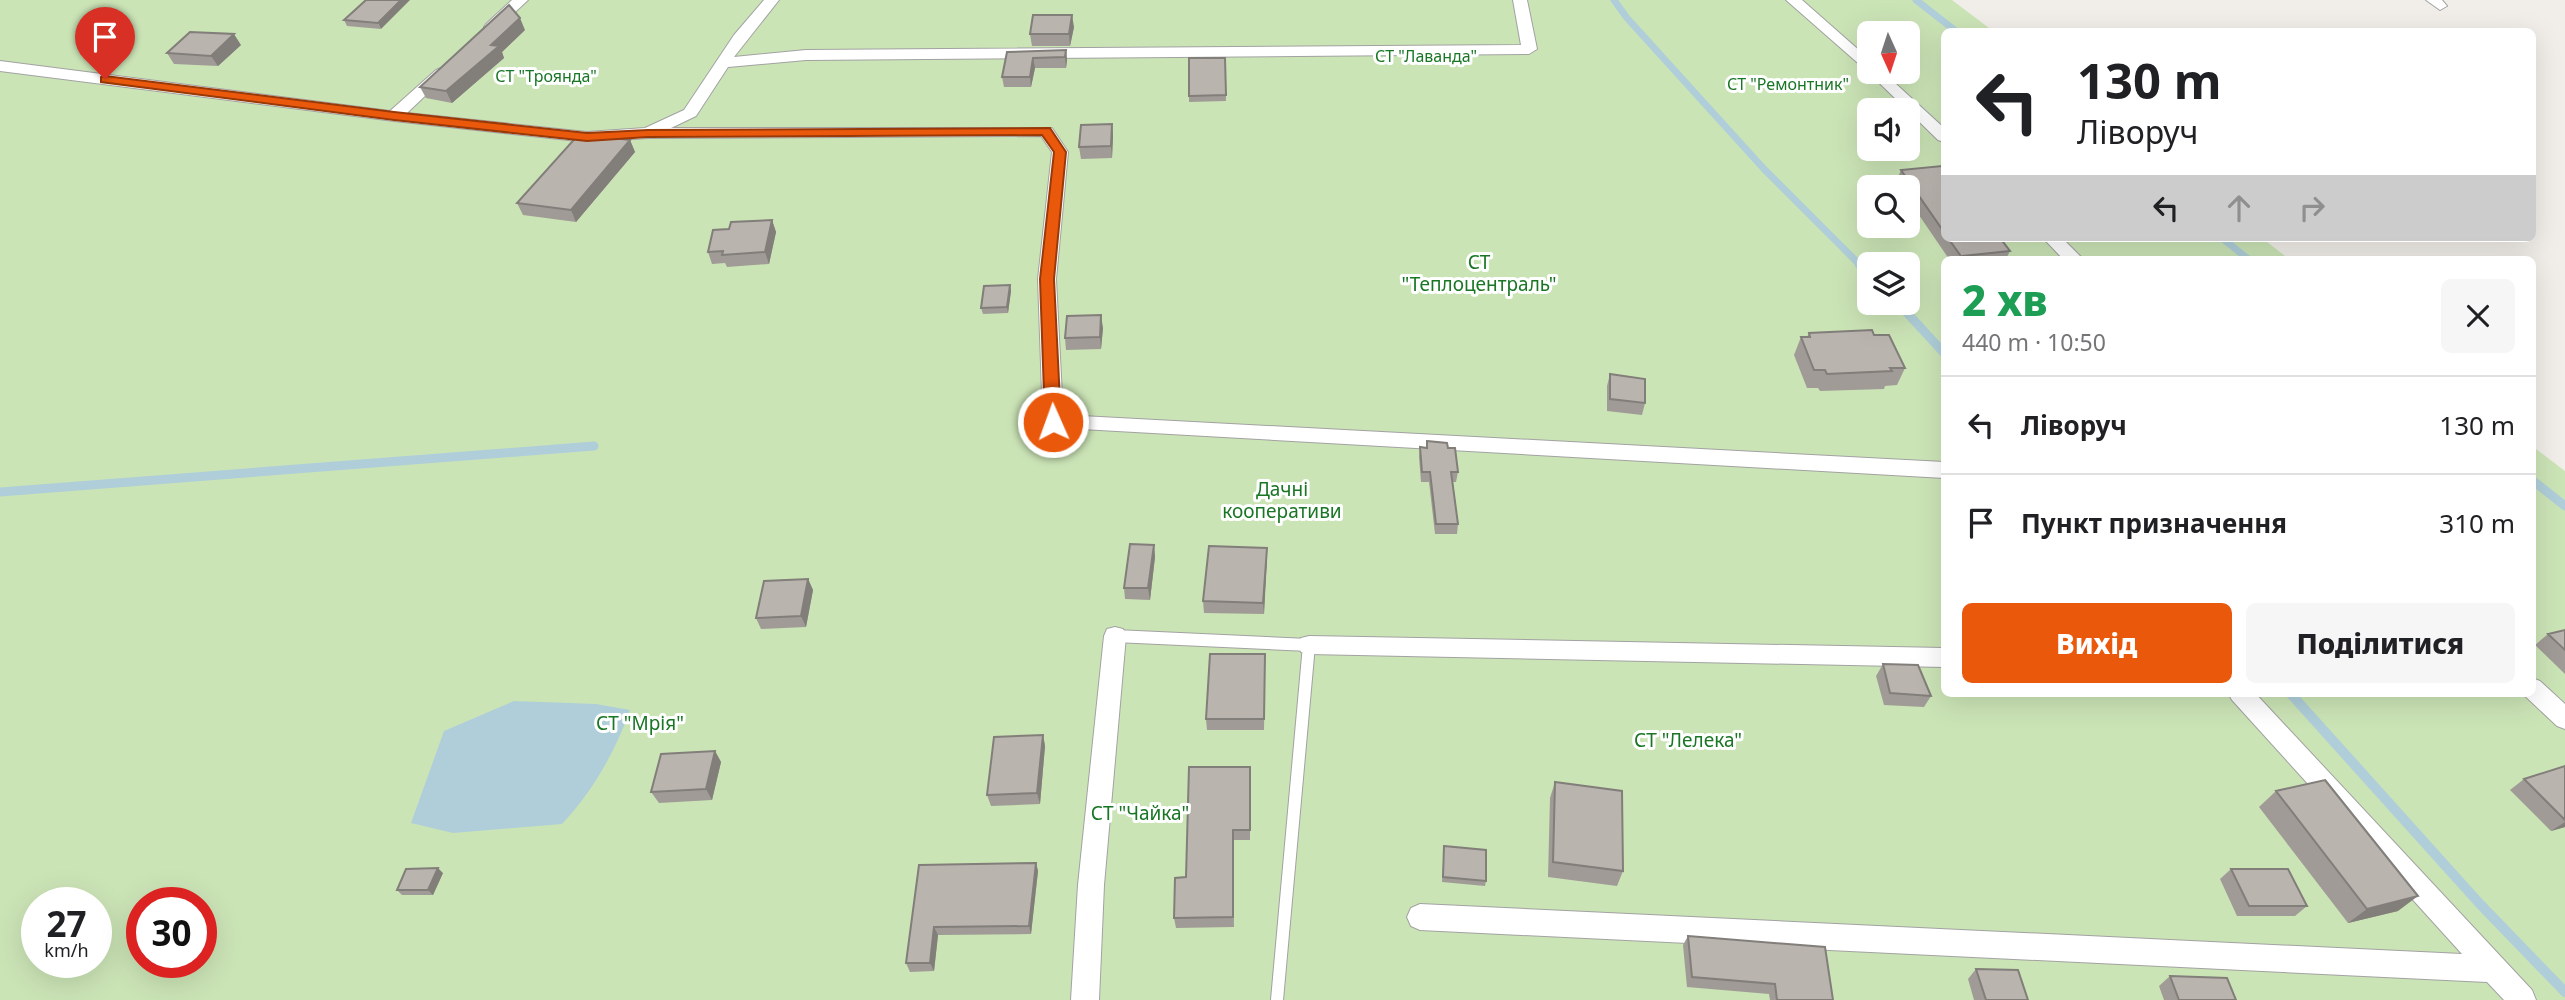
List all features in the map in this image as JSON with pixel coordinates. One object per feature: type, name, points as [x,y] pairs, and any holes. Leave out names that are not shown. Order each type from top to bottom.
[{"type":"street","points":[[482,36],[521,0]]},
{"type":"street","points":[[648,133],[691,113],[738,38],[772,0]]},
{"type":"street","points":[[723,63],[806,55],[1529,50],[1520,0]]},
{"type":"street","points":[[1793,0],[1857,56]]},
{"type":"street","points":[[394,116],[452,62]]},
{"type":"street","points":[[0,66],[394,116],[587,137],[648,133],[1046,131],[1060,152],[1047,279],[1053,422],[1941,470]]},
{"type":"street","points":[[1887,84],[1941,134]]},
{"type":"street","points":[[2056,242],[2071,256]]},
{"type":"street","points":[[1085,1000],[1091,885],[1115,636]]},
{"type":"street","points":[[1309,645],[1941,657]]},
{"type":"street","points":[[2536,692],[2565,719]]},
{"type":"street","points":[[2245,697],[2522,1000]]},
{"type":"street","points":[[1420,917],[2494,969]]},
{"type":"lane","points":[[1115,636],[1309,645],[1277,1000]]},
{"type":"green space","name":"Дачні кооперативи","points":[[0,0],[1952,0],[1989,28],[1941,28],[1941,242],[2267,242],[2285,256],[1941,256],[1941,697],[2536,697],[2536,449],[2565,471],[2565,1000],[0,1000]]},
{"type":"water","points":[[514,701],[596,704],[630,710],[602,770],[584,798],[562,824],[453,833],[411,823],[444,731]]},
{"type":"building","points":[[366,0],[401,0],[378,23],[344,20]]},
{"type":"building","points":[[509,5],[520,18],[491,45],[499,46],[446,91],[420,87]]},
{"type":"building","points":[[1033,15],[1072,15],[1069,34],[1030,34]]},
{"type":"building","points":[[190,32],[234,34],[211,56],[167,53]]},
{"type":"building","points":[[1066,50],[1065,57],[1033,58],[1030,77],[1002,77],[1007,52]]},
{"type":"building","points":[[1189,58],[1225,58],[1226,95],[1189,96]]},
{"type":"building","points":[[1112,124],[1111,146],[1079,147],[1081,125]]},
{"type":"building","points":[[579,134],[630,140],[571,210],[517,203]]},
{"type":"building","points":[[1941,166],[1941,228],[1920,197],[1920,175],[1904,175],[1901,170]]},
{"type":"building","points":[[772,220],[765,252],[722,255],[723,251],[708,252],[713,230],[729,229],[731,222]]},
{"type":"building","points":[[1951,242],[2003,242],[2010,251],[1963,256]]},
{"type":"building","points":[[1010,285],[1007,307],[981,308],[984,286]]},
{"type":"building","points":[[1101,315],[1100,337],[1065,338],[1067,316]]},
{"type":"building","points":[[1872,330],[1874,335],[1889,335],[1905,368],[1827,374],[1825,370],[1814,370],[1801,337],[1810,337],[1809,333]]},
{"type":"building","points":[[1610,374],[1645,379],[1645,403],[1610,399]]},
{"type":"building","points":[[1427,441],[1447,443],[1448,448],[1455,448],[1458,472],[1451,472],[1458,524],[1436,524],[1430,472],[1422,472],[1420,447],[1427,448]]},
{"type":"building","points":[[1130,544],[1154,545],[1148,588],[1124,588]]},
{"type":"building","points":[[1209,546],[1267,548],[1263,603],[1203,601]]},
{"type":"building","points":[[808,579],[801,616],[756,618],[764,581]]},
{"type":"building","points":[[2565,630],[2565,650],[2548,634]]},
{"type":"building","points":[[1210,654],[1265,654],[1264,719],[1206,719]]},
{"type":"building","points":[[1883,664],[1918,665],[1931,696],[1890,693]]},
{"type":"building","points":[[1043,735],[1037,793],[987,795],[994,737]]},
{"type":"building","points":[[715,751],[706,789],[651,792],[661,754]]},
{"type":"building","points":[[2565,766],[2565,820],[2524,779]]},
{"type":"building","points":[[1189,767],[1250,767],[1250,830],[1233,830],[1233,917],[1174,918],[1175,878],[1186,877]]},
{"type":"building","points":[[2325,780],[2418,896],[2367,909],[2276,791]]},
{"type":"building","points":[[1555,782],[1622,791],[1623,871],[1553,862]]},
{"type":"building","points":[[1444,846],[1486,850],[1486,881],[1443,877]]},
{"type":"building","points":[[1036,863],[1029,926],[934,927],[930,963],[906,963],[919,865]]},
{"type":"building","points":[[438,868],[428,890],[397,890],[406,869]]},
{"type":"building","points":[[2231,869],[2288,869],[2307,906],[2249,906]]},
{"type":"building","points":[[1688,936],[1825,947],[1833,1000],[1777,1000],[1775,984],[1692,977]]},
{"type":"building","points":[[1976,969],[2018,970],[2028,1000],[1986,1000]]},
{"type":"building","points":[[2170,976],[2227,978],[2236,1000],[2179,1000]]},
{"type":"waterway","points":[[1614,0],[1627,18],[1764,169],[1857,262]]},
{"type":"waterway","points":[[1916,0],[1952,28]]},
{"type":"waterway","points":[[2227,242],[2244,256]]},
{"type":"waterway","points":[[1909,315],[1941,350]]},
{"type":"waterway","points":[[0,492],[594,446]]},
{"type":"waterway","points":[[2536,483],[2565,506]]},
{"type":"waterway","points":[[2294,697],[2479,903],[2565,992]]},
{"type":"route","points":[[105,79],[394,116],[587,137],[648,133],[1046,131],[1060,152],[1047,279],[1053,422]]},
{"type":"park label","name":"СТ \"Лаванда\"","points":[[1426,56]]},
{"type":"park label","name":"СТ \"Троянда\"","points":[[546,76]]},
{"type":"park label","name":"СТ \"Ремонтник\"","points":[[1788,84]]},
{"type":"park label","name":"СТ \"Теплоцентраль\"","points":[[1479,273]]},
{"type":"park label","name":"СТ \"Мрія\"","points":[[640,723]]},
{"type":"park label","name":"СТ \"Лелека\"","points":[[1688,740]]},
{"type":"park label","name":"СТ \"Чайка\"","points":[[1140,813]]}]
